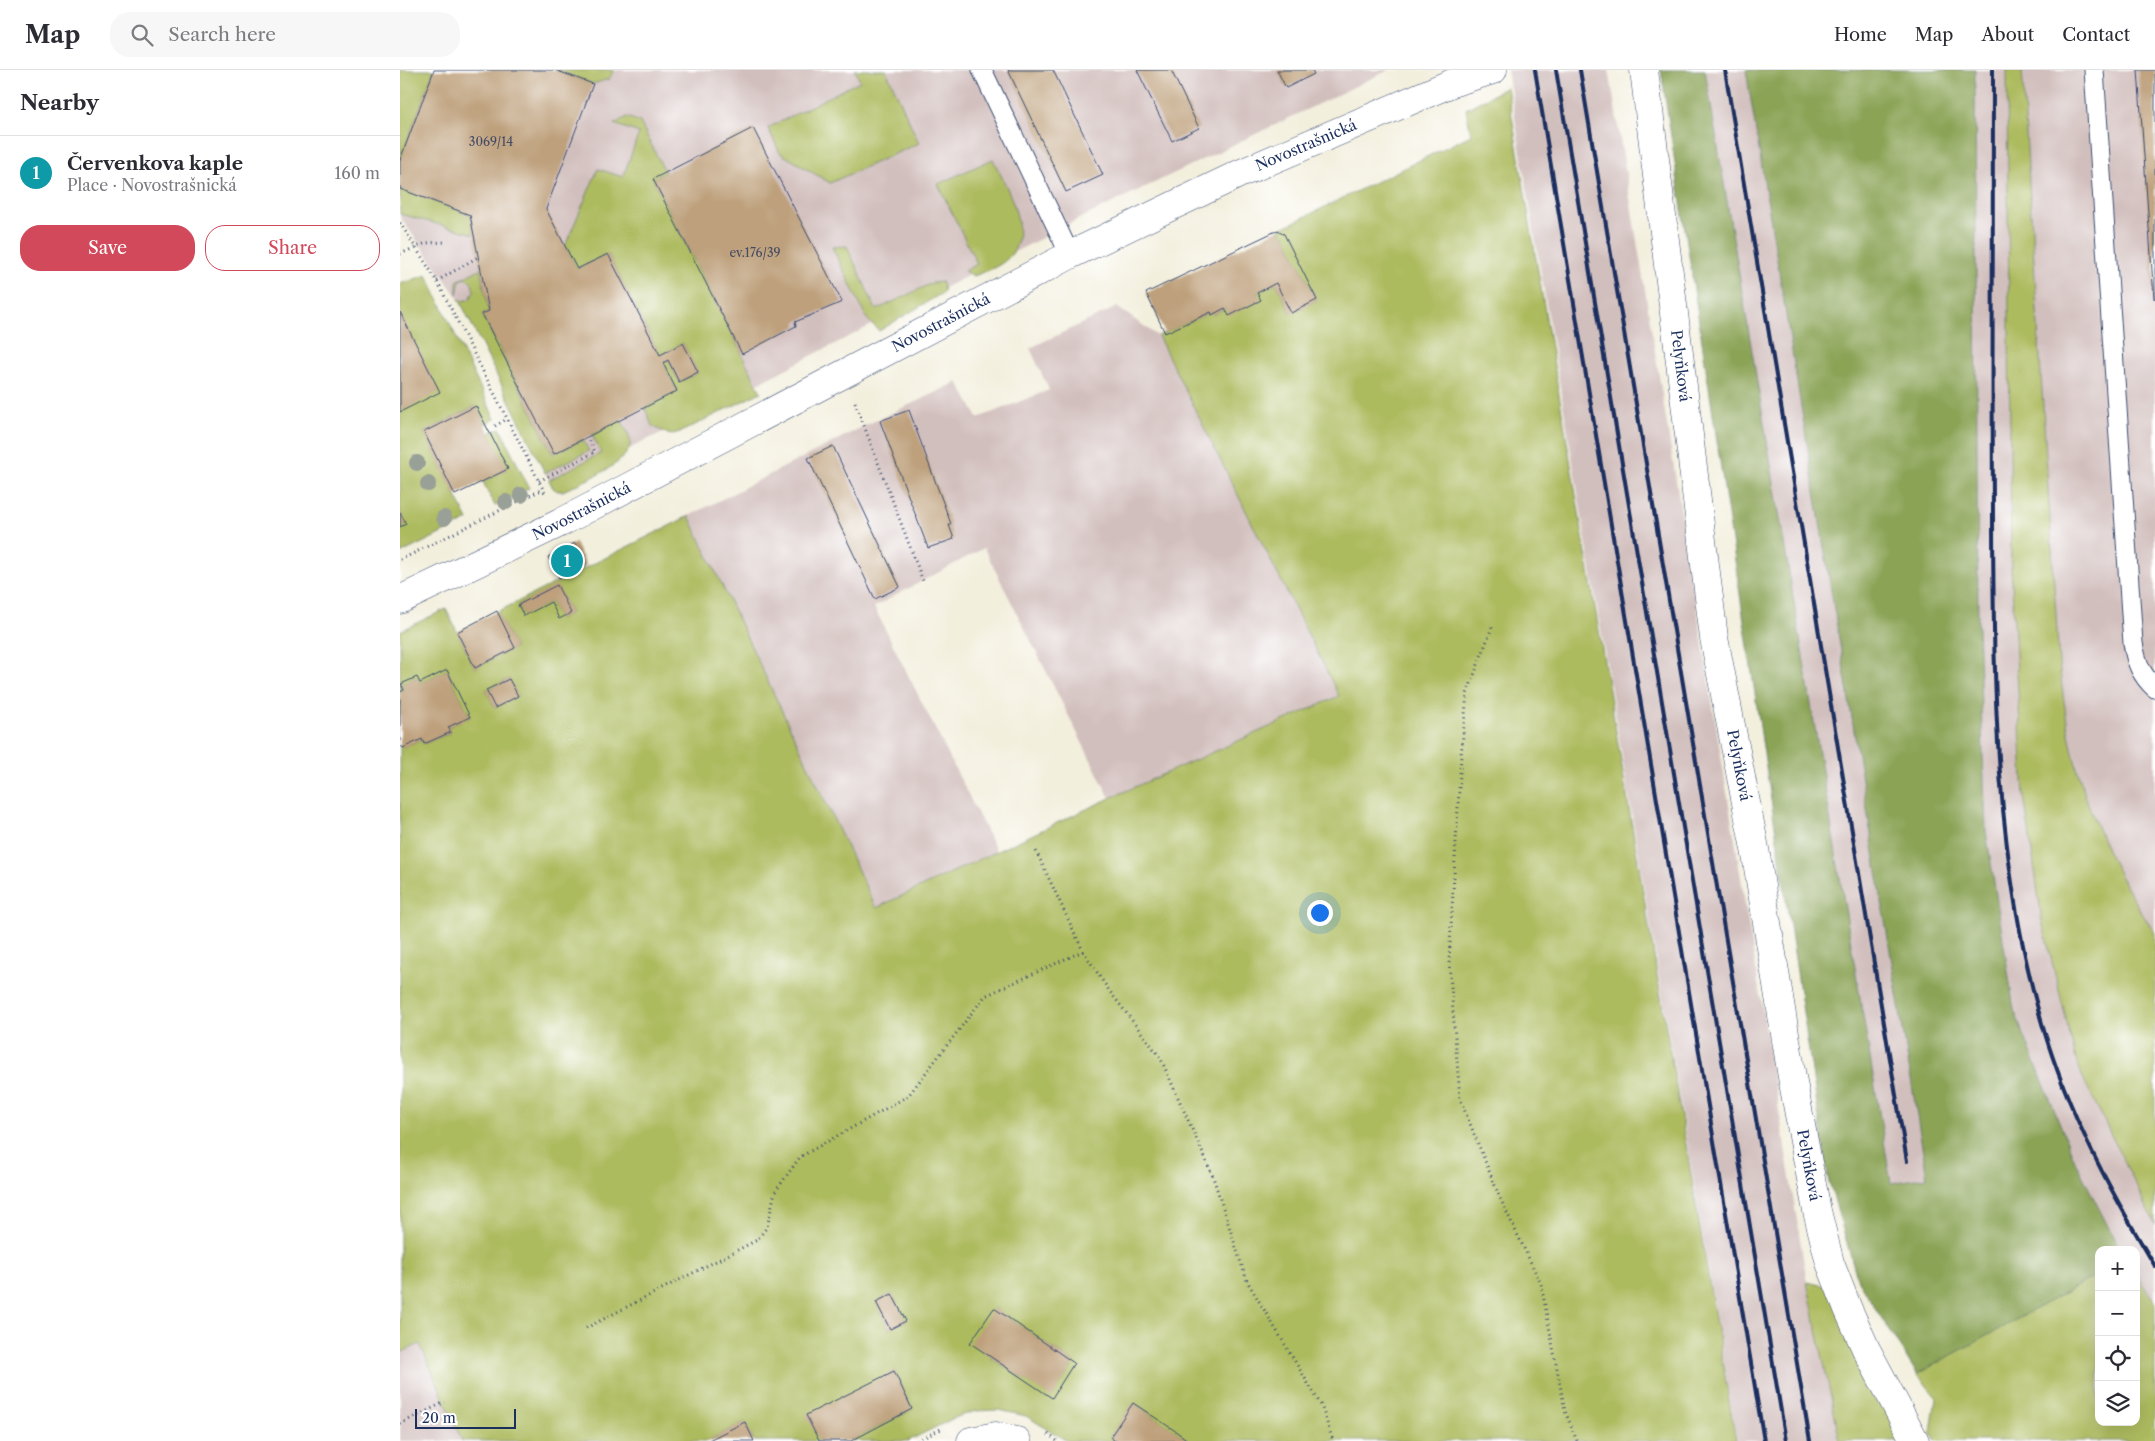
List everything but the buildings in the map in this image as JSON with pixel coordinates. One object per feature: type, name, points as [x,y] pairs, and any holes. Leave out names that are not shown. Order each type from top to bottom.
[{"type":"street","name":"Novostrašnická","points":[[400,600],[560,523],[1070,255],[1450,77],[1494,70]]},
{"type":"street","name":"Pelyňková","points":[[1644,70],[1714,638],[1755,849],[1790,1067],[1816,1211],[1830,1263],[1848,1309],[1866,1349],[1915,1441]]},
{"type":"street","points":[[972,1441],[996,1436],[1017,1441]]},
{"type":"lane","points":[[982,70],[1070,255]]},
{"type":"lane","points":[[2094,70],[2133,643],[2136,662],[2144,678],[2155,688]]},
{"type":"path","points":[[400,223],[437,281],[543,489],[400,560]]},
{"type":"path","points":[[400,254],[415,246],[426,243],[446,242]]},
{"type":"path","points":[[437,281],[478,257]]},
{"type":"path","points":[[844,374],[923,581]]},
{"type":"path","points":[[495,426],[507,419]]},
{"type":"path","points":[[539,481],[595,452],[588,437]]},
{"type":"path","points":[[1492,627],[1466,694],[1449,961],[1460,1099],[1500,1198],[1541,1284],[1566,1411],[1577,1441]]},
{"type":"path","points":[[1036,851],[1083,951],[1160,1057],[1212,1174],[1247,1281],[1321,1405],[1333,1441]]},
{"type":"path","points":[[586,1328],[757,1240],[767,1227],[775,1192],[800,1157],[908,1096],[984,996],[1083,951]]},
{"type":"path","points":[[400,1424],[445,1402]]},
{"type":"shaded area","points":[[400,70],[1389,70],[1079,219],[553,488],[459,299],[400,217]]},
{"type":"shaded area","points":[[1507,70],[1609,70],[1807,1282],[1840,1441],[1737,1441]]},
{"type":"shaded area","points":[[1705,70],[1746,70],[1927,1177],[1891,1183]]},
{"type":"shaded area","points":[[1975,70],[2007,70],[2011,568],[2078,1068],[2155,1224],[2155,1302],[2140,1281],[2140,1246],[2118,1246],[2075,1161],[2014,1010],[1986,831],[1978,626]]},
{"type":"shaded area","points":[[2022,70],[2155,70],[2155,933],[2131,897],[2105,847],[2082,786],[2069,735],[2059,663]]},
{"type":"shaded area","points":[[1117,307],[1158,336],[1339,696],[1110,798],[984,548],[874,607],[997,852],[876,908],[689,516],[864,426],[958,382],[978,418],[1049,390],[1030,348]]},
{"type":"shaded area","points":[[420,1344],[462,1441],[400,1441],[400,1353]]},
{"type":"green space","points":[[400,70],[434,70],[400,160]]},
{"type":"green space","points":[[555,70],[614,70],[609,79],[593,84]]},
{"type":"green space","points":[[855,70],[886,70],[919,143],[830,183],[780,153],[768,128],[860,81]]},
{"type":"green space","points":[[1661,70],[1705,70],[1891,1183],[1927,1177],[1746,70],[1975,70],[1978,626],[1986,831],[2014,1010],[2075,1161],[2118,1246],[2095,1246],[2095,1276],[1917,1374],[1858,1281],[1828,1178]]},
{"type":"green space","points":[[2007,70],[2022,70],[2059,663],[2069,734],[2083,787],[2102,838],[2126,887],[2155,933],[2155,1224],[2078,1068],[2042,921],[2024,796],[2011,568]]},
{"type":"green space","points":[[1507,87],[1736,1441],[1189,1441],[1134,1403],[1110,1437],[1115,1441],[1067,1441],[1026,1416],[999,1410],[976,1411],[954,1418],[908,1441],[851,1441],[912,1409],[894,1371],[819,1441],[754,1441],[745,1422],[707,1441],[462,1441],[420,1344],[400,1353],[400,745],[403,748],[422,739],[424,744],[450,733],[448,727],[470,717],[447,670],[420,683],[417,677],[401,684],[404,690],[400,692],[400,631],[446,609],[475,668],[515,648],[497,612],[689,516],[876,908],[1110,798],[1339,696],[1158,336],[1211,312],[1213,315],[1225,308],[1260,300],[1257,293],[1276,283],[1291,313],[1317,300],[1284,234],[1278,230],[1471,135],[1466,109]],"holes":[[[557,586],[571,613],[559,619],[551,602],[524,615],[518,605]],[[509,679],[518,696],[495,708],[486,690]],[[892,1294],[906,1321],[889,1329],[876,1302]],[[994,1308],[1074,1363],[1052,1397],[991,1358]]]},
{"type":"green space","points":[[627,117],[640,122],[665,172],[653,179],[761,392],[683,431],[670,435],[652,426],[645,408],[677,391],[663,363],[668,360],[679,382],[698,373],[683,343],[660,355],[608,254],[577,269],[565,246],[598,169],[623,177],[639,133],[614,124]]},
{"type":"green space","points":[[993,159],[1015,210],[1018,237],[1015,250],[1006,260],[995,268],[974,276],[964,271],[977,264],[938,184]]},
{"type":"green space","points":[[400,189],[470,215],[474,234],[400,214]]},
{"type":"green space","points":[[847,246],[876,310],[932,283],[942,282],[944,292],[879,331],[867,319],[832,247]]},
{"type":"green space","points":[[480,269],[489,311],[482,314],[553,454],[583,440],[589,451],[545,473],[459,299],[463,301],[470,299],[474,291],[471,281],[464,278],[460,281],[457,294],[457,281]]},
{"type":"green space","points":[[427,275],[495,419],[485,424],[476,406],[424,432],[468,520],[400,554],[400,527],[406,524],[400,512],[400,284]]},
{"type":"green space","points":[[621,420],[628,433],[630,446],[620,460],[601,473],[563,491],[553,488],[549,480],[601,453],[592,435]]},
{"type":"green space","points":[[500,428],[529,488],[495,506],[483,482],[507,469],[489,433]]},
{"type":"green space","points":[[2095,1276],[2095,1426],[2140,1426],[2140,1281],[2155,1302],[2155,1441],[1936,1441],[1931,1432],[1936,1397],[1917,1374]]},
{"type":"green space","points":[[1807,1282],[1829,1287],[1903,1441],[1840,1441]]},
{"type":"railway","points":[[1535,70],[1764,1441]]},
{"type":"railway","points":[[1556,70],[1786,1441]]},
{"type":"railway","points":[[1580,70],[1810,1441]]},
{"type":"railway","points":[[1725,70],[1907,1161]]},
{"type":"railway","points":[[1993,70],[1994,652],[2000,778],[2006,841],[2015,904],[2027,966],[2053,1059],[2078,1120],[2106,1180],[2155,1266]]},
{"type":"place","name":"Červenkova kaple","points":[[567,561]]}]
